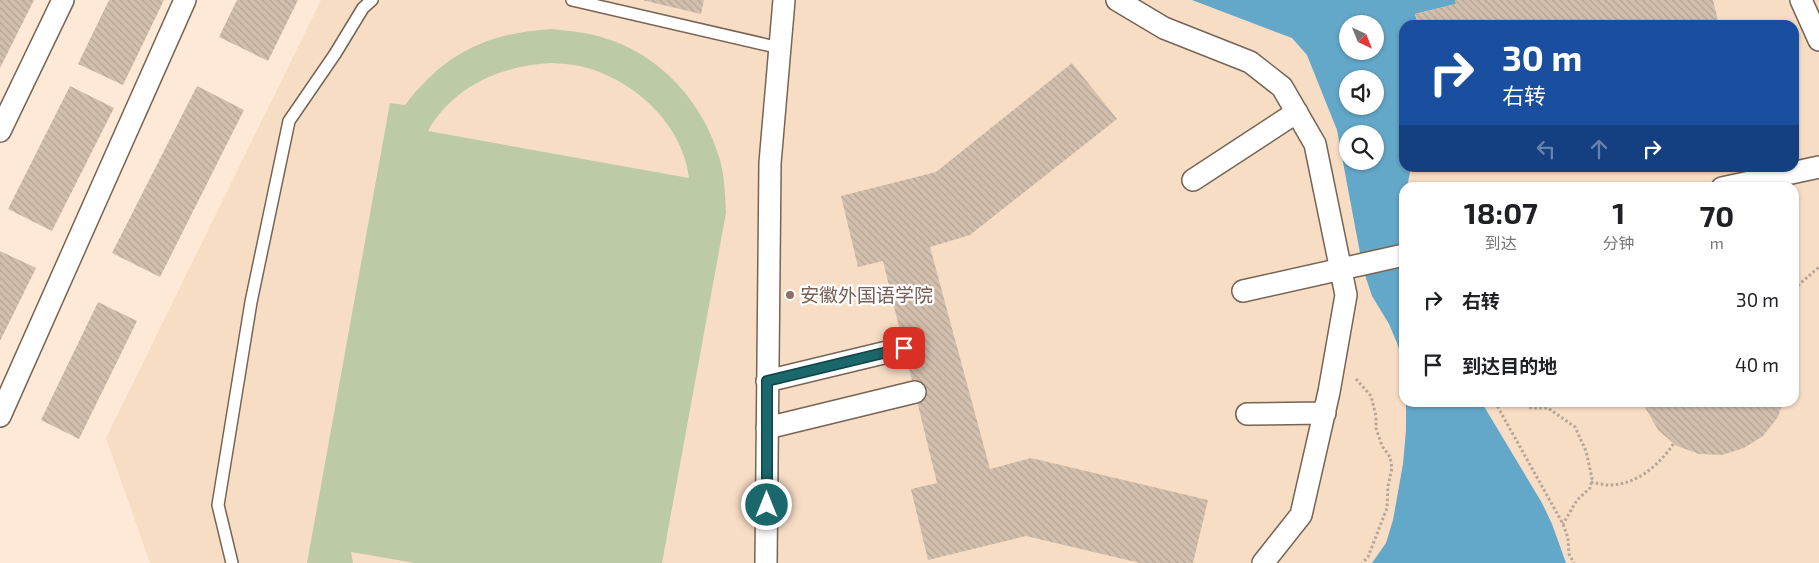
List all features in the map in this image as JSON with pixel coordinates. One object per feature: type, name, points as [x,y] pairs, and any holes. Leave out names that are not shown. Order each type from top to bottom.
[{"type":"street","points":[[0,131],[63,0]]},
{"type":"street","points":[[0,416],[186,0]]},
{"type":"street","points":[[766,563],[770,163],[784,0]]},
{"type":"street","points":[[1117,0],[1164,28],[1250,62],[1282,87],[1315,144],[1346,267],[1346,295],[1334,366],[1301,515],[1262,563]]},
{"type":"street","points":[[1801,0],[1819,40]]},
{"type":"street","points":[[1193,180],[1297,112]]},
{"type":"street","points":[[1799,171],[1819,167]]},
{"type":"street","points":[[1750,182],[1796,172]]},
{"type":"street","points":[[1243,291],[1399,256]]},
{"type":"street","points":[[767,381],[904,348]]},
{"type":"street","points":[[767,428],[915,392]]},
{"type":"street","points":[[1247,414],[1324,413]]},
{"type":"lane","points":[[232,563],[218,505],[251,302],[289,121],[335,54],[363,8],[372,0]]},
{"type":"lane","points":[[572,0],[780,48]]},
{"type":"path","points":[[1799,285],[1819,267]]},
{"type":"path","points":[[1334,366],[1359,381],[1371,396],[1376,416],[1376,428],[1382,446],[1390,457],[1392,468],[1388,486],[1387,508],[1368,557],[1362,563]]},
{"type":"path","points":[[1498,407],[1563,524],[1568,538],[1569,554],[1574,563]]},
{"type":"path","points":[[1529,407],[1548,408],[1575,427],[1586,451],[1592,478],[1590,488],[1577,500],[1563,524]]},
{"type":"path","points":[[1591,482],[1611,485],[1641,477],[1665,457],[1674,443]]},
{"type":"shaded area","name":"安徽外国语学院","points":[[321,0],[1819,0],[1819,563],[150,563],[106,438]]},
{"type":"green space","points":[[552,29],[589,34],[622,45],[642,55],[677,83],[691,100],[713,139],[720,160],[724,180],[726,213],[662,563],[415,563],[351,552],[353,563],[307,563],[390,103],[405,105],[436,72],[452,59],[469,49],[507,35]],"holes":[[[552,63],[594,70],[627,86],[643,98],[668,126],[678,142],[685,159],[689,178],[428,131],[438,115],[451,102],[465,90],[481,81],[515,68]]]},
{"type":"water","points":[[1192,0],[1455,0],[1456,4],[1415,14],[1417,20],[1399,20],[1399,172],[1410,172],[1408,182],[1399,182],[1399,349],[1389,324],[1372,296],[1363,269],[1344,170],[1384,170],[1384,125],[1339,125],[1339,141],[1337,130],[1307,55],[1292,38]]},
{"type":"water","points":[[1406,407],[1484,407],[1542,503],[1566,563],[1372,563],[1386,543],[1393,520],[1403,464]]},
{"type":"building","points":[[0,0],[34,0],[0,68]]},
{"type":"building","points":[[109,0],[164,0],[123,85],[78,64]]},
{"type":"building","points":[[237,0],[298,0],[268,61],[219,37]]},
{"type":"building","points":[[642,0],[704,0],[701,14]]},
{"type":"building","points":[[1455,0],[1713,0],[1718,20],[1417,20],[1415,14],[1456,4]]},
{"type":"building","points":[[1072,63],[1117,119],[970,235],[930,247],[990,469],[1031,458],[1208,500],[1193,563],[1140,563],[1026,536],[928,560],[911,489],[937,483],[883,261],[858,267],[841,196],[936,172]]},
{"type":"building","points":[[70,86],[114,108],[52,231],[8,209]]},
{"type":"building","points":[[197,86],[244,110],[160,277],[112,253]]},
{"type":"building","points":[[0,251],[36,268],[0,341]]},
{"type":"building","points":[[98,302],[137,321],[79,439],[41,420]]},
{"type":"building","points":[[1645,407],[1781,407],[1778,417],[1763,436],[1744,448],[1722,455],[1699,454],[1677,446],[1658,430]]},
{"type":"place","name":"安徽外国语学院","points":[[790,295]]},
{"type":"route","points":[[767,505],[767,381],[904,348]]}]
